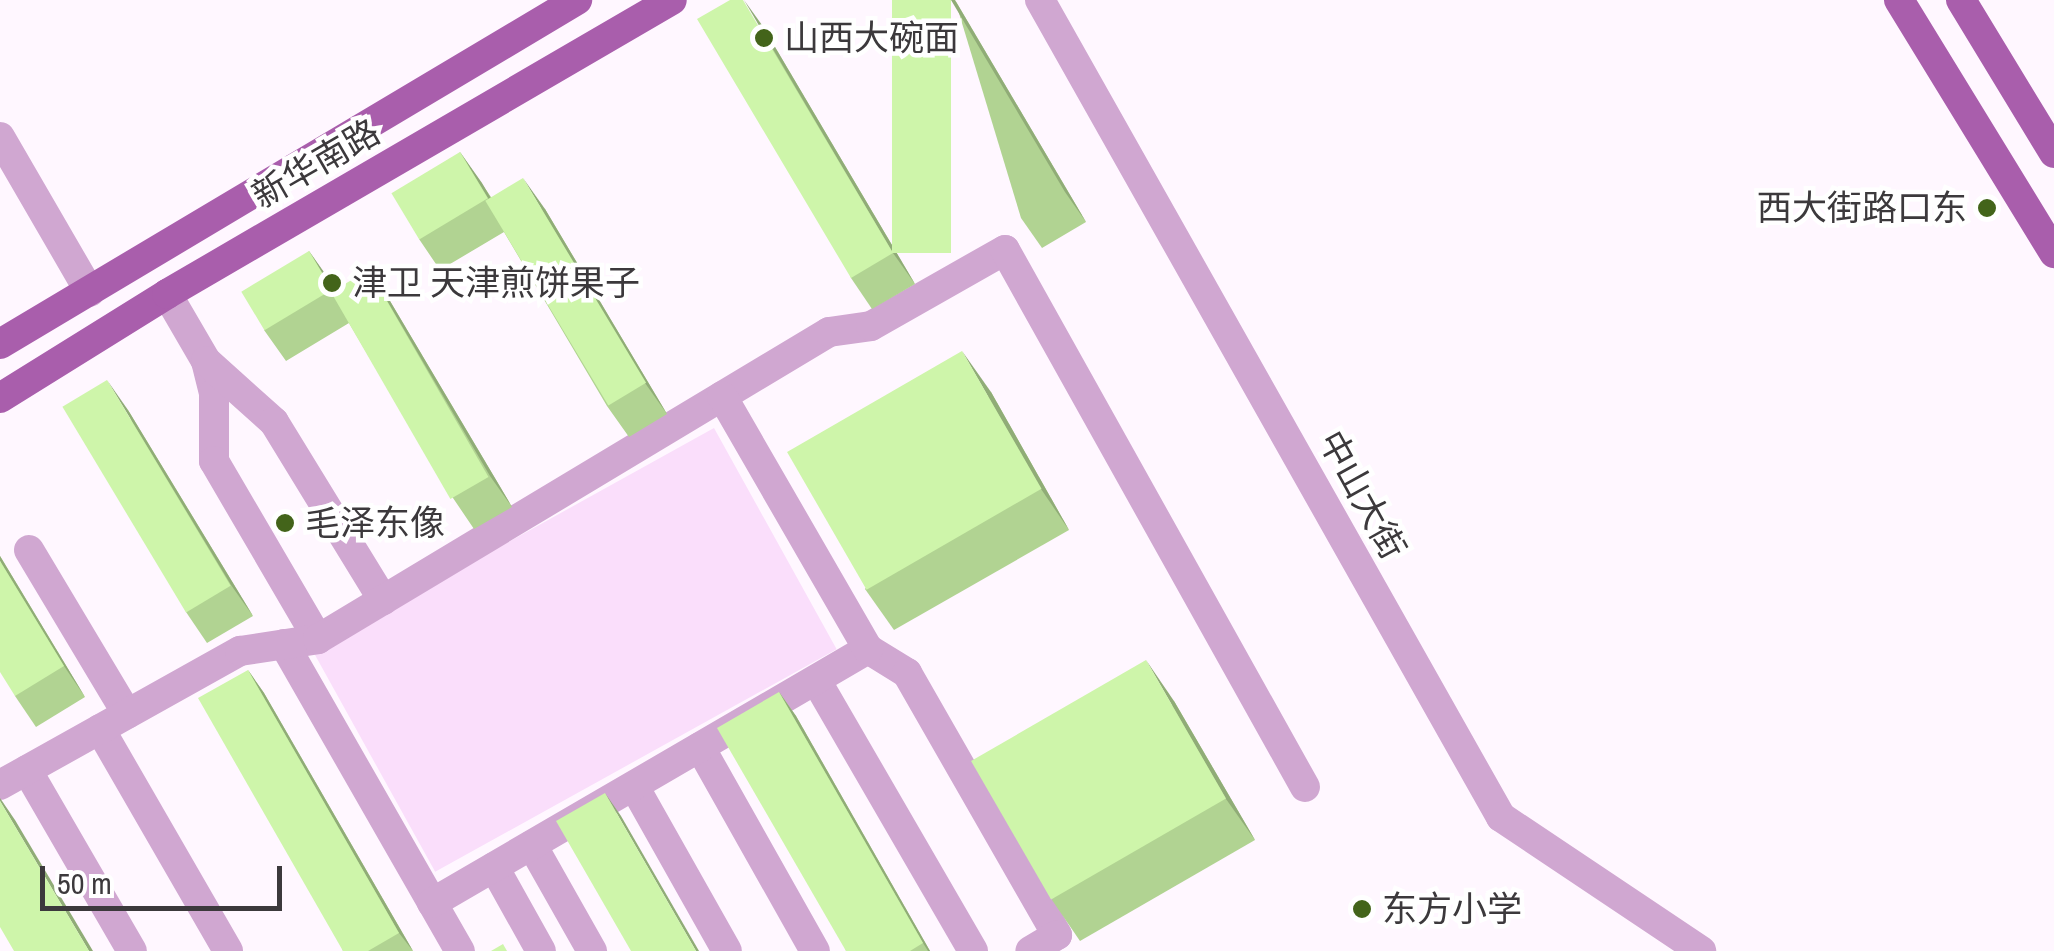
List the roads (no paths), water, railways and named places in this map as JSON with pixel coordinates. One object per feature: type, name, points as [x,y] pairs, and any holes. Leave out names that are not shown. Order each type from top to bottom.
[{"type":"main road","name":"新华南路","points":[[0,344],[577,0]]},
{"type":"main road","name":"新华南路","points":[[0,398],[167,294],[672,0]]},
{"type":"main road","points":[[1899,0],[2054,253]]},
{"type":"main road","points":[[1962,0],[2054,154]]},
{"type":"street","name":"中山大街","points":[[1040,0],[1501,817],[1702,951]]},
{"type":"street","points":[[0,137],[90,292]]},
{"type":"street","points":[[132,951],[13,777],[240,651],[318,639],[829,332],[870,326],[1005,250],[1306,787]]},
{"type":"street","points":[[167,294],[206,361],[214,393],[214,461],[318,639]]},
{"type":"street","points":[[206,361],[274,422],[382,600]]},
{"type":"street","points":[[722,396],[868,649],[907,672],[1058,935],[1030,951]]},
{"type":"street","points":[[29,550],[127,714]]},
{"type":"street","points":[[284,644],[460,951]]},
{"type":"street","points":[[432,903],[868,649]]},
{"type":"street","points":[[816,680],[973,951]]},
{"type":"street","points":[[100,729],[228,951]]},
{"type":"street","points":[[700,747],[816,951]]},
{"type":"street","points":[[634,786],[727,951]]},
{"type":"street","points":[[532,844],[592,951]]},
{"type":"street","points":[[494,867],[541,951]]},
{"type":"place","name":"山西大碗面","points":[[764,38]]},
{"type":"place","name":"西大街路口东","points":[[1987,208]]},
{"type":"place","name":"津卫 天津煎饼果子","points":[[332,283]]},
{"type":"place","name":"毛泽东像","points":[[285,523]]},
{"type":"place","name":"东方小学","points":[[1362,909]]}]
